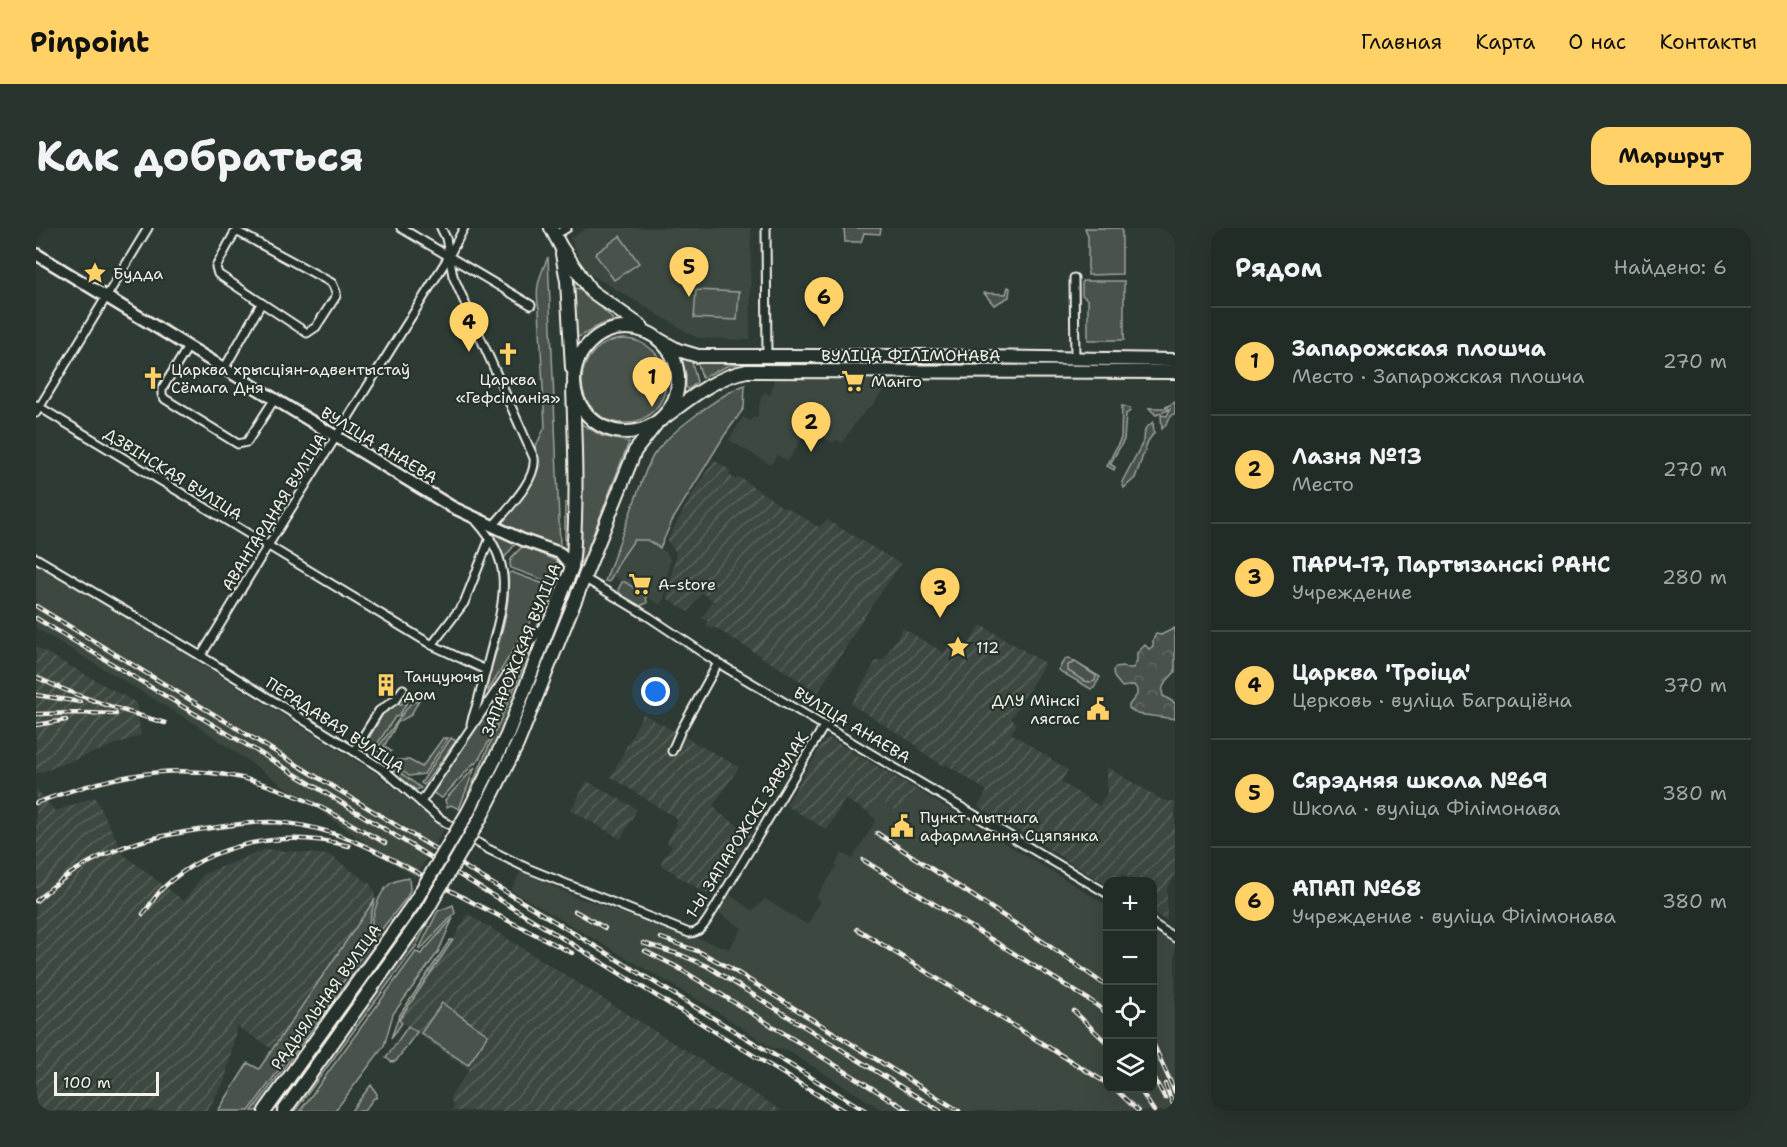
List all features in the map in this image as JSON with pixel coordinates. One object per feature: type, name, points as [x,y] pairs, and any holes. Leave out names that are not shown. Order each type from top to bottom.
[{"type":"main road","points":[[553,231],[561,247],[591,291],[656,337],[672,357],[678,379],[674,401],[659,422],[637,432],[605,428],[587,416],[576,398],[573,382],[576,363],[582,351],[591,341],[614,329],[640,330],[656,337]]},
{"type":"main road","name":"ЗАПАРОЖСКАЯ ВУЛІЦА","points":[[414,903],[468,812],[507,735],[572,567],[576,482],[573,382],[567,280],[561,247]]},
{"type":"main road","name":"ВУЛІЦА ФІЛІМОНАВА","points":[[656,337],[692,355],[1175,360]]},
{"type":"main road","points":[[1108,359],[1109,373]]},
{"type":"main road","name":"ВУЛІЦА ФІЛІМОНАВА","points":[[659,422],[711,385],[728,376],[747,371],[1175,372]]},
{"type":"main road","name":"ЗАПАРОЖСКАЯ ВУЛІЦА","points":[[426,910],[480,819],[517,745],[635,452],[659,422]]},
{"type":"main road","name":"РАДЫЯЛЬНАЯ ВУЛІЦА","points":[[265,1111],[414,903]]},
{"type":"main road","name":"РАДЫЯЛЬНАЯ ВУЛІЦА","points":[[284,1111],[426,910]]},
{"type":"street","points":[[37,409],[108,297],[148,228]]},
{"type":"street","points":[[400,228],[531,305]]},
{"type":"street","points":[[441,228],[446,238],[453,276],[531,451],[534,464],[531,476],[520,493],[493,526]]},
{"type":"street","name":"АВАНГАРДНАЯ ВУЛІЦА","points":[[201,656],[448,258],[464,228]]},
{"type":"street","points":[[553,231],[567,228]]},
{"type":"street","points":[[766,228],[767,357]]},
{"type":"street","points":[[238,232],[332,283],[336,292],[316,327],[307,333],[261,304],[216,271],[218,262],[234,234],[238,232]]},
{"type":"street","name":"ВУЛІЦА АНАЕВА","points":[[36,254],[452,507],[542,548],[560,553]]},
{"type":"street","points":[[1074,278],[1075,358]]},
{"type":"street","points":[[224,369],[261,304]]},
{"type":"street","points":[[188,346],[162,389],[165,399],[238,444],[247,442],[274,400]]},
{"type":"street","name":"ДЗВІНСКАЯ ВУЛІЦА","points":[[37,409],[432,645],[486,670]]},
{"type":"street","name":"ЗАПАРОЖСКАЯ ВУЛІЦА","points":[[470,729],[501,616],[505,591],[502,566],[490,538],[474,518]]},
{"type":"street","points":[[432,645],[464,603],[490,538]]},
{"type":"street","points":[[572,567],[560,553],[575,541]]},
{"type":"street","name":"ПЕРАДАВАЯ ВУЛІЦА","points":[[36,558],[201,656],[384,770],[439,818],[486,848],[511,861],[689,933]]},
{"type":"street","name":"ВУЛІЦА АНАЕВА","points":[[584,578],[649,617],[718,663],[1103,892]]},
{"type":"street","points":[[421,802],[517,660],[559,604]]},
{"type":"street","points":[[672,751],[718,663]]},
{"type":"street","points":[[354,751],[379,711],[395,700],[403,689]]},
{"type":"street","name":"1-Ы ЗАПАРОЖСКІ ЗАВУЛАК","points":[[689,933],[700,930],[713,911],[824,726]]},
{"type":"street","points":[[1157,926],[1175,938]]},
{"type":"shaded area","points":[[588,228],[751,228],[750,340],[697,338],[587,272],[570,238]]},
{"type":"shaded area","points":[[774,376],[883,377],[890,381],[872,406],[855,423],[842,443],[836,439],[833,443],[816,433],[820,428],[811,423],[788,461],[777,455],[771,465],[729,440],[743,417],[750,421],[753,417],[757,419],[761,397],[764,392],[771,395]]},
{"type":"shaded area","points":[[714,460],[731,471],[729,475],[736,480],[739,477],[784,508],[786,507],[819,527],[827,520],[901,564],[868,611],[818,692],[714,627],[712,629],[706,625],[708,621],[702,618],[712,602],[716,603],[702,593],[688,612],[667,598],[676,552],[667,541]]},
{"type":"shaded area","points":[[647,539],[666,552],[670,558],[664,599],[661,605],[613,576],[634,540]]},
{"type":"shaded area","points":[[36,561],[377,774],[444,829],[415,877],[192,722],[36,628]]},
{"type":"shaded area","points":[[981,625],[1045,663],[1011,719],[1017,724],[1011,733],[1068,770],[1061,782],[1099,806],[1107,793],[1107,767],[1162,800],[1175,802],[1175,875],[1167,889],[1167,921],[1157,915],[1157,877],[1128,877],[1122,874],[1120,877],[1103,877],[1103,883],[978,806],[987,791],[946,764],[943,766],[918,749],[919,747],[851,704],[876,661],[883,660],[903,628],[944,653],[951,642],[965,650]]},
{"type":"shaded area","points":[[36,647],[136,703],[141,735],[36,774]]},
{"type":"shaded area","points":[[643,714],[739,767],[713,806],[718,812],[751,834],[711,896],[662,866],[661,862],[672,846],[667,843],[676,824],[676,818],[611,777]]},
{"type":"shaded area","points":[[829,738],[916,789],[901,814],[879,800],[870,813],[845,799],[827,830],[786,805],[824,741]]},
{"type":"shaded area","points":[[587,781],[637,809],[621,839],[571,810]]},
{"type":"shaded area","points":[[36,789],[55,811],[95,797],[124,855],[184,901],[204,874],[266,849],[329,855],[369,883],[374,890],[375,899],[272,1049],[237,1026],[225,1080],[207,1111],[36,1111]]},
{"type":"shaded area","points":[[916,789],[1103,903],[1103,1093],[1157,1093],[1157,934],[1175,945],[1175,1111],[884,1111],[788,1051],[772,1048],[710,1007],[511,890],[521,871],[576,897],[729,949],[742,928],[719,913],[730,895],[753,911],[765,899],[808,925],[820,900],[816,897],[837,866],[835,865],[842,853],[852,859],[876,820],[869,814],[879,800],[901,814]]},
{"type":"shaded area","points":[[468,914],[782,1111],[451,1111],[454,1107],[450,1097],[469,1070],[399,1020]]},
{"type":"green space","points":[[844,228],[881,228],[880,234],[864,233],[861,242],[845,242]]},
{"type":"green space","points":[[1085,228],[1122,228],[1122,274],[1088,275],[1088,236]]},
{"type":"green space","points":[[620,236],[639,263],[614,280],[595,254]]},
{"type":"green space","points":[[548,257],[560,546],[555,547],[500,525],[541,465],[534,450],[545,427],[537,295],[540,276]]},
{"type":"green space","points":[[1082,281],[1124,281],[1124,340],[1088,340],[1088,300],[1082,295]]},
{"type":"green space","points":[[1008,287],[1010,288],[1009,297],[994,305],[984,293],[1006,294]]},
{"type":"green space","points":[[573,289],[580,289],[613,320],[575,337]]},
{"type":"green space","points":[[696,290],[739,292],[737,320],[694,318]]},
{"type":"green space","points":[[624,339],[640,342],[654,351],[663,365],[666,381],[663,397],[654,411],[640,420],[624,423],[608,420],[594,411],[585,397],[582,381],[585,365],[594,351],[608,342]]},
{"type":"green space","points":[[681,355],[691,358],[697,382],[689,389],[686,387],[686,375]]},
{"type":"green space","points":[[697,360],[743,360],[744,362],[727,366],[702,378]]},
{"type":"green space","points":[[745,385],[744,408],[724,436],[672,521],[660,548],[647,540],[634,540],[609,582],[605,581],[646,470],[654,455],[672,435],[697,414],[723,396]]},
{"type":"green space","points":[[1175,402],[1175,413],[1162,429],[1161,415],[1167,416],[1170,409],[1156,415],[1149,408],[1167,408]]},
{"type":"green space","points":[[1122,406],[1130,408],[1130,411],[1126,414],[1124,440],[1110,464],[1115,467],[1114,470],[1107,466],[1121,438]]},
{"type":"green space","points":[[1153,422],[1154,433],[1148,441],[1135,478],[1124,488],[1122,482],[1144,440],[1145,429]]},
{"type":"green space","points":[[578,423],[602,436],[629,442],[584,558],[579,565],[581,552]]},
{"type":"green space","points":[[565,503],[568,503],[569,541],[565,544]]},
{"type":"green space","points":[[490,530],[517,542],[504,558]]},
{"type":"green space","points":[[523,546],[557,561],[549,582],[511,568],[511,559]]},
{"type":"green space","points":[[511,572],[549,586],[527,628],[488,691],[489,676],[506,612],[509,593],[508,574]]},
{"type":"green space","points":[[622,582],[646,596],[647,603],[640,606],[621,595],[618,590]]},
{"type":"green space","points":[[1175,628],[1175,672],[1165,683],[1162,692],[1163,696],[1175,703],[1175,719],[1137,714],[1129,708],[1129,705],[1137,695],[1137,689],[1134,685],[1122,687],[1114,677],[1113,671],[1116,667],[1122,666],[1133,668],[1137,661],[1137,653],[1145,645],[1149,649],[1153,646],[1156,634],[1161,635]]},
{"type":"green space","points":[[538,644],[500,736],[468,794],[523,668],[520,662],[531,646]]},
{"type":"green space","points":[[1068,658],[1100,677],[1094,688],[1091,689],[1058,670]]},
{"type":"green space","points":[[1075,662],[1096,676],[1095,681],[1084,681],[1068,671],[1068,665]]},
{"type":"green space","points":[[518,664],[520,668],[491,737],[476,764],[474,763],[442,798],[433,793]]},
{"type":"green space","points":[[406,697],[409,699],[399,716],[395,717],[374,749],[366,744],[385,710],[396,702],[401,705]]},
{"type":"green space","points":[[419,700],[411,715],[398,722],[384,746],[391,751],[386,759],[376,750],[410,704]]},
{"type":"green space","points":[[443,738],[448,738],[424,774],[409,776],[394,764],[398,760],[409,760],[422,767]]},
{"type":"green space","points":[[451,738],[456,741],[424,785],[421,783]]},
{"type":"green space","points":[[393,767],[421,788],[416,790],[394,773]]},
{"type":"green space","points":[[475,767],[459,809],[451,805],[447,807],[445,800]]},
{"type":"green space","points":[[409,878],[410,890],[407,897],[370,944],[367,944],[374,911],[385,888],[397,880]]},
{"type":"green space","points":[[375,899],[363,946],[367,949],[249,1111],[218,1111],[248,1063],[259,1069]]},
{"type":"green space","points":[[410,900],[258,1111],[252,1111],[395,917]]},
{"type":"green space","points":[[453,905],[455,913],[420,950],[438,911]]},
{"type":"green space","points":[[453,918],[438,952],[393,1014],[384,1046],[335,1111],[300,1111],[416,952],[421,954]]},
{"type":"green space","points":[[428,922],[416,946],[295,1111],[289,1111]]},
{"type":"green space","points":[[450,940],[453,940],[399,1020],[402,1023],[391,1038],[399,1016]]},
{"type":"green space","points":[[442,1003],[488,1035],[468,1065],[421,1033]]},
{"type":"green space","points":[[408,1026],[417,1032],[396,1061],[392,1062],[386,1058]]},
{"type":"green space","points":[[371,1085],[377,1094],[376,1098],[364,1111],[351,1111]]},
{"type":"railway","points":[[36,606],[866,1111]]},
{"type":"railway","points":[[36,618],[844,1111]]},
{"type":"railway","points":[[36,677],[83,697],[165,723]]},
{"type":"railway","points":[[36,695],[80,702]]},
{"type":"railway","points":[[36,714],[116,714]]},
{"type":"railway","points":[[36,725],[66,720]]},
{"type":"railway","points":[[36,803],[97,783],[126,777],[156,772],[216,773],[247,779],[292,794],[332,813],[385,843]]},
{"type":"railway","points":[[36,901],[70,874],[87,864],[105,854],[143,841],[239,824],[271,822],[296,824],[344,837],[389,857],[572,953]]},
{"type":"railway","points":[[877,833],[1105,985]]},
{"type":"railway","points":[[143,914],[163,888],[182,872],[226,850],[250,843],[300,839],[349,846]]},
{"type":"railway","points":[[863,860],[1103,1010]]},
{"type":"railway","points":[[575,911],[605,928]]},
{"type":"railway","points":[[857,929],[1103,1081]]},
{"type":"railway","points":[[661,938],[700,952],[730,968],[959,1111]]},
{"type":"railway","points":[[643,943],[707,966],[940,1111]]},
{"type":"railway","points":[[645,951],[677,967],[909,1111]]},
{"type":"railway","points":[[1074,1011],[1103,1039]]},
{"type":"railway","points":[[1157,1052],[1175,1092]]},
{"type":"railway","points":[[1157,1083],[1165,1098]]},
{"type":"railway","points":[[1165,1084],[1175,1109]]},
{"type":"railway","points":[[1119,1093],[1138,1111]]},
{"type":"railway","points":[[1142,1093],[1154,1111]]},
{"type":"place","name":"Будда","points":[[95,273]]},
{"type":"place","name":"Сярэдняя школа №69","points":[[689,297]]},
{"type":"place","name":"АПАП №68","points":[[824,327]]},
{"type":"place","name":"Царква 'Троіца'","points":[[469,352]]},
{"type":"place","name":"Царква «Гефсіманія»","points":[[508,354]]},
{"type":"place","name":"Царква хрысціян-адвентыстаў Сёмага Дня","points":[[153,378]]},
{"type":"place","name":"Манго","points":[[853,381]]},
{"type":"place","name":"Запарожская плошча","points":[[652,407]]},
{"type":"place","name":"Лазня №13","points":[[811,452]]},
{"type":"place","name":"А-store","points":[[640,584]]},
{"type":"place","name":"ПАРЧ-17, Партызанскі РАНС","points":[[940,618]]},
{"type":"place","name":"112","points":[[958,647]]},
{"type":"place","name":"Танцуючы дом","points":[[386,685]]},
{"type":"place","name":"ДЛУ Мінскі лясгас","points":[[1098,709]]},
{"type":"place","name":"Пункт мытнага афармлення Сцяпянка","points":[[902,826]]}]
